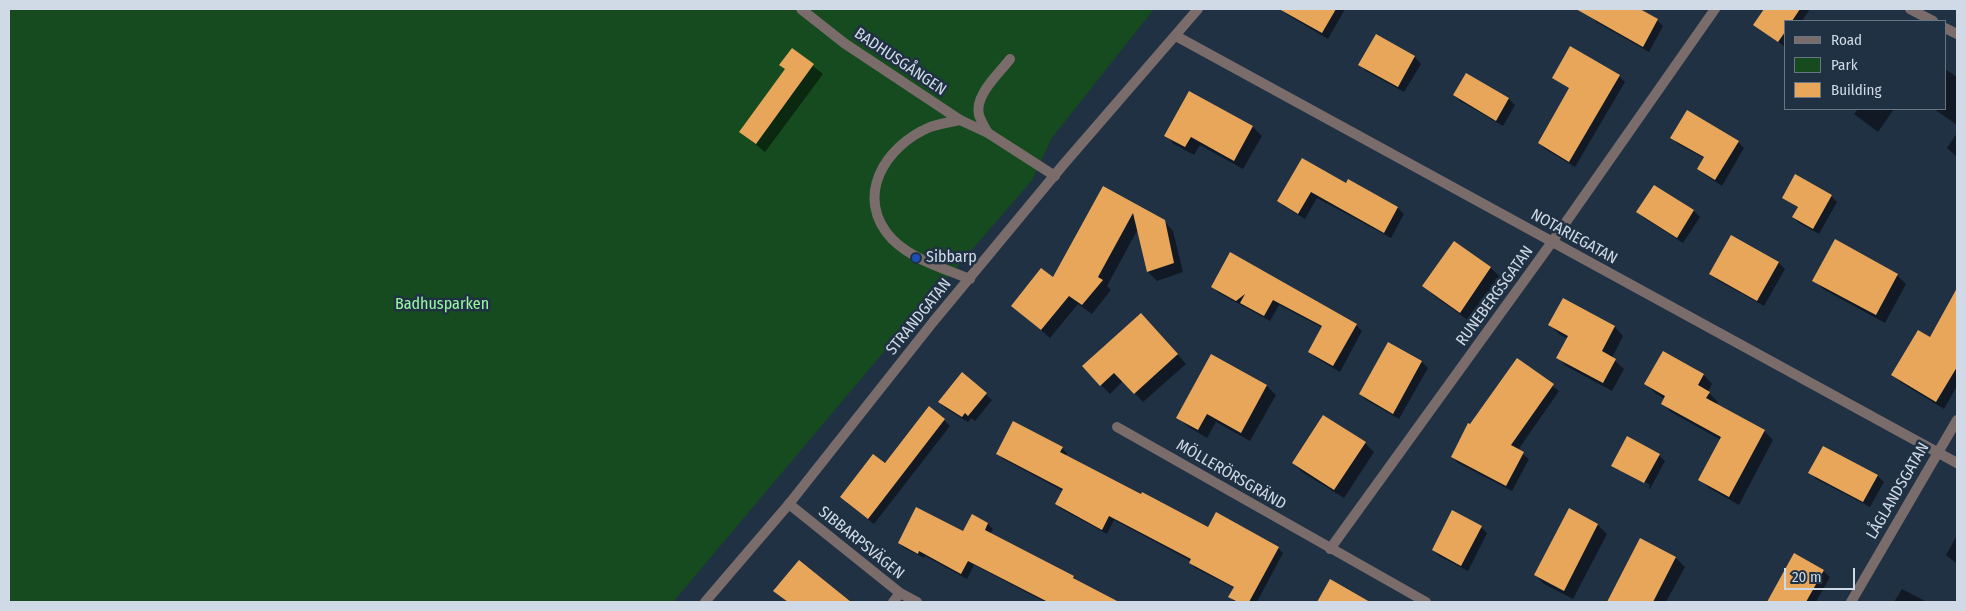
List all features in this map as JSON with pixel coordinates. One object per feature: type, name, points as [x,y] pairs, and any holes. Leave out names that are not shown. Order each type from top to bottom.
[{"type":"street","name":"BADHUSGÅNGEN","points":[[801,9],[844,43],[960,120]]},
{"type":"street","name":"STRANDGATAN","points":[[705,602],[789,504],[933,322],[1198,9]]},
{"type":"street","name":"RUNEBERGSGATAN","points":[[1330,549],[1552,242],[1715,9]]},
{"type":"street","points":[[1910,9],[1931,20]]},
{"type":"street","name":"NOTARIEGATAN","points":[[1176,36],[1957,463]]},
{"type":"street","points":[[988,133],[979,114],[979,104],[984,92],[1010,60]]},
{"type":"street","points":[[970,279],[916,258],[893,239],[881,223],[875,208],[874,193],[878,175],[886,162],[903,143],[930,127],[960,120],[988,133],[1055,176]]},
{"type":"street","name":"LÅGLANDSGATAN","points":[[1851,602],[1957,420]]},
{"type":"street","name":"MÖLLERÖRSGRÄND","points":[[1117,427],[1426,602]]},
{"type":"street","name":"SIBBARPSVÄGEN","points":[[789,504],[900,593],[917,602]]},
{"type":"street","points":[[893,602],[900,593]]},
{"type":"green space","name":"Badhusparken","points":[[9,9],[1154,9],[1051,139],[1033,179],[876,361],[673,602],[9,602]]},
{"type":"building","points":[[1279,9],[1336,9],[1322,33]]},
{"type":"building","points":[[1576,9],[1640,9],[1658,19],[1643,47]]},
{"type":"building","points":[[1764,9],[1800,9],[1793,20],[1784,20],[1784,33],[1778,42],[1753,25]]},
{"type":"building","points":[[1376,34],[1415,56],[1398,87],[1358,65]]},
{"type":"building","points":[[1570,46],[1620,75],[1569,162],[1538,143],[1569,88],[1552,78]]},
{"type":"building","points":[[792,48],[814,64],[756,144],[739,132],[785,69],[779,65]]},
{"type":"building","points":[[1466,73],[1509,98],[1496,121],[1453,95]]},
{"type":"building","points":[[1189,91],[1253,126],[1234,161],[1191,137],[1185,147],[1164,136]]},
{"type":"building","points":[[1687,110],[1739,141],[1715,180],[1697,169],[1704,157],[1670,138]]},
{"type":"building","points":[[1302,158],[1346,183],[1348,179],[1398,207],[1384,233],[1311,192],[1298,214],[1277,201]]},
{"type":"building","points":[[1795,174],[1832,195],[1813,229],[1792,217],[1798,207],[1782,198]]},
{"type":"building","points":[[1654,185],[1694,210],[1677,238],[1636,212]]},
{"type":"building","points":[[1103,186],[1165,220],[1174,263],[1147,272],[1133,213],[1098,277],[1103,280],[1082,305],[1069,296],[1041,330],[1011,306],[1041,268],[1053,277]]},
{"type":"building","points":[[1731,235],[1779,262],[1757,301],[1709,274]]},
{"type":"building","points":[[1835,239],[1898,274],[1876,315],[1812,281]]},
{"type":"building","points":[[1454,241],[1491,267],[1460,313],[1422,286]]},
{"type":"building","points":[[1230,252],[1357,324],[1333,366],[1308,352],[1322,326],[1273,300],[1264,316],[1240,303],[1245,294],[1236,301],[1211,287]]},
{"type":"building","points":[[1957,288],[1957,367],[1936,402],[1891,375],[1918,330],[1930,337]]},
{"type":"building","points":[[1563,298],[1615,326],[1602,351],[1616,359],[1603,383],[1556,358],[1568,336],[1548,325]]},
{"type":"building","points":[[1141,313],[1178,354],[1134,394],[1114,373],[1100,386],[1082,366]]},
{"type":"building","points":[[1388,342],[1422,361],[1393,414],[1359,394]]},
{"type":"building","points":[[1663,351],[1704,374],[1698,385],[1710,392],[1706,398],[1765,430],[1729,497],[1698,480],[1721,437],[1661,404],[1665,396],[1644,384]]},
{"type":"building","points":[[1211,354],[1267,385],[1241,433],[1207,414],[1198,430],[1176,418]]},
{"type":"building","points":[[1517,358],[1554,384],[1511,445],[1524,452],[1506,486],[1451,457],[1468,423],[1470,424]]},
{"type":"building","points":[[962,372],[987,393],[968,416],[965,413],[962,417],[938,402]]},
{"type":"building","points":[[929,406],[945,419],[868,519],[840,497],[873,454],[885,463]]},
{"type":"building","points":[[1323,415],[1366,442],[1334,490],[1292,463]]},
{"type":"building","points":[[1013,421],[1063,447],[1060,452],[1208,527],[1216,512],[1279,547],[1249,602],[1238,602],[1228,597],[1234,587],[1189,563],[1191,559],[1109,516],[1102,530],[1055,504],[1063,489],[996,454]]},
{"type":"building","points":[[1627,436],[1660,454],[1644,483],[1611,466]]},
{"type":"building","points":[[1823,446],[1878,475],[1863,502],[1808,473]]},
{"type":"building","points":[[916,507],[963,531],[972,514],[988,523],[985,530],[1074,576],[1073,578],[1119,602],[1048,602],[968,561],[961,574],[919,551],[918,554],[898,543]]},
{"type":"building","points":[[1569,508],[1598,524],[1564,591],[1534,575]]},
{"type":"building","points":[[1452,510],[1482,526],[1461,566],[1432,550]]},
{"type":"building","points":[[1640,538],[1676,557],[1653,602],[1607,602]]},
{"type":"building","points":[[1794,553],[1824,570],[1806,602],[1767,602]]},
{"type":"building","points":[[799,560],[851,602],[788,602],[773,591]]},
{"type":"building","points":[[1330,579],[1370,602],[1317,602]]},
{"type":"place","name":"Sibbarp","points":[[916,258]]}]
